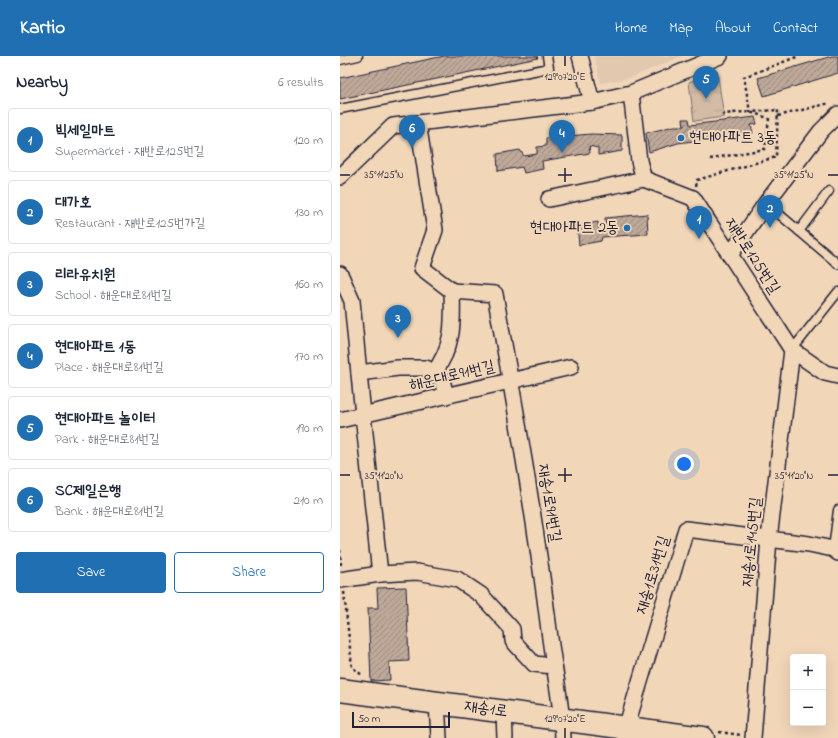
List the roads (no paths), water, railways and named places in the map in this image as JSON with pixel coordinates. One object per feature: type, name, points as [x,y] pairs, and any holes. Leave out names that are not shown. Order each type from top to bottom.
[{"type":"main road","name":"재송1로","points":[[340,690],[504,712],[562,729],[692,737]]},
{"type":"street","points":[[580,56],[592,102]]},
{"type":"street","points":[[340,177],[393,126],[592,102],[632,93],[720,56]]},
{"type":"street","points":[[549,199],[644,179],[639,161],[632,93]]},
{"type":"street","points":[[730,255],[766,203],[821,131],[834,108]]},
{"type":"street","points":[[418,123],[435,230],[422,268],[452,291],[450,343],[439,366],[433,374]]},
{"type":"street","name":"재반로125번길","points":[[644,179],[693,198],[792,350],[825,373],[838,376]]},
{"type":"street","points":[[340,274],[352,301],[380,574]]},
{"type":"street","name":"재송1로91번길","points":[[452,291],[495,294],[539,552],[562,729]]},
{"type":"street","name":"재송1로145번길","points":[[753,738],[769,539],[792,350]]},
{"type":"street","name":"해운대로91번길","points":[[340,420],[571,367]]},
{"type":"street","points":[[359,373],[398,368],[426,368],[442,380],[446,396]]},
{"type":"street","name":"재송1로31번길","points":[[626,733],[686,529],[809,544],[835,551]]},
{"type":"street","points":[[341,580],[380,574],[417,572],[457,579],[481,596],[512,629],[513,641],[534,664],[553,666]]},
{"type":"street","points":[[437,703],[438,738]]},
{"type":"street","points":[[504,712],[504,738]]},
{"type":"lane","points":[[340,60],[358,56]]},
{"type":"lane","points":[[340,109],[549,68],[547,56]]},
{"type":"lane","points":[[799,231],[829,191]]},
{"type":"lane","points":[[766,203],[838,264]]},
{"type":"lane","points":[[792,350],[838,292]]},
{"type":"lane","name":"재송1로31번길","points":[[835,551],[838,510]]},
{"type":"place","name":"현대아파트 놀이터","points":[[706,99]]},
{"type":"place","name":"현대아파트 3동","points":[[681,138]]},
{"type":"place","name":"SC제일은행","points":[[412,148]]},
{"type":"place","name":"현대아파트 1동","points":[[562,153]]},
{"type":"place","name":"현대아파트 2동","points":[[627,228]]},
{"type":"place","name":"대가호","points":[[770,228]]},
{"type":"place","name":"빅세일마트","points":[[699,239]]},
{"type":"place","name":"리라유치원","points":[[398,338]]}]
